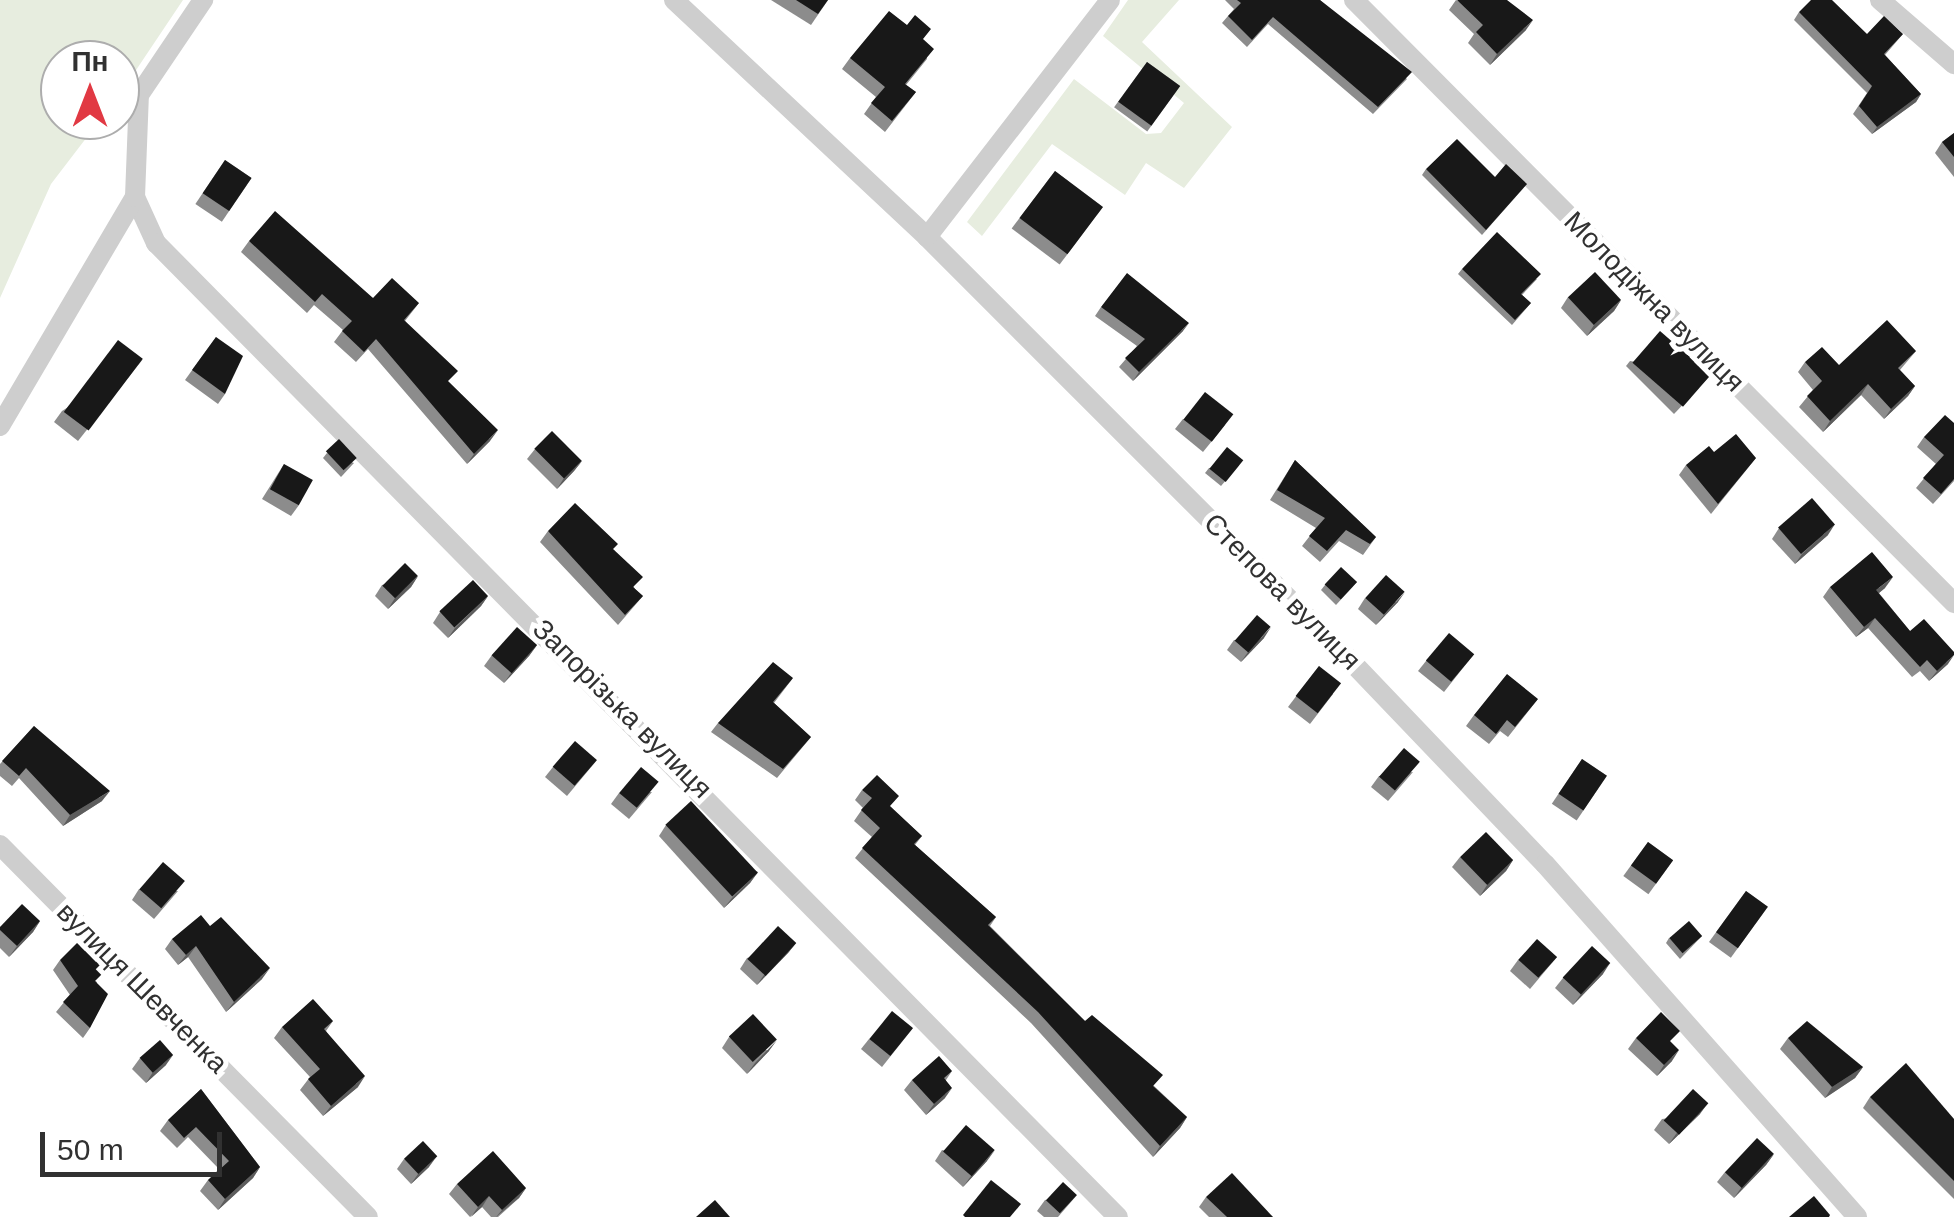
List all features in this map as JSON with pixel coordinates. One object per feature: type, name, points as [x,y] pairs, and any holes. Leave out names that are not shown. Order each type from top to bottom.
[{"type":"street","points":[[0,426],[135,197],[139,95],[203,0]]},
{"type":"street","name":"Степова вулиця","points":[[674,0],[927,236],[1545,864],[1857,1217]]},
{"type":"street","points":[[927,236],[1110,0]]},
{"type":"street","name":"Молодіжна вулиця","points":[[1354,0],[1954,604]]},
{"type":"street","points":[[1880,0],[1954,64]]},
{"type":"street","name":"Запорізька вулиця","points":[[135,197],[156,243],[1118,1217]]},
{"type":"street","name":"вулиця Шевченка","points":[[0,845],[368,1217]]},
{"type":"shaded area","points":[[0,0],[183,0],[140,64],[140,40],[40,40],[40,140],[85,140],[51,184],[0,298]]},
{"type":"shaded area","points":[[1128,0],[1179,0],[1142,42],[1232,127],[1184,188],[1146,163],[1125,195],[1052,144],[982,236],[967,222],[1074,79],[1146,134],[1161,133],[1184,103],[1103,36]]},
{"type":"building","points":[[796,0],[828,0],[818,14]]},
{"type":"building","points":[[1237,0],[1320,0],[1412,72],[1378,107],[1273,17],[1252,40],[1228,16],[1241,3]]},
{"type":"building","points":[[1457,0],[1507,0],[1533,20],[1497,54],[1476,32],[1483,25]]},
{"type":"building","points":[[1811,0],[1832,0],[1867,34],[1884,16],[1903,34],[1884,54],[1921,94],[1877,127],[1859,106],[1872,86],[1799,12]]},
{"type":"building","points":[[889,11],[907,25],[915,15],[931,29],[923,39],[934,49],[905,84],[916,92],[892,121],[871,103],[885,87],[850,58]]},
{"type":"building","points":[[1147,62],[1180,86],[1151,126],[1118,102]]},
{"type":"building","points":[[1954,133],[1954,157],[1942,142]]},
{"type":"building","points":[[1457,139],[1495,177],[1506,164],[1527,184],[1486,230],[1426,169]]},
{"type":"building","points":[[225,160],[252,178],[229,211],[203,193]]},
{"type":"building","points":[[1055,171],[1103,207],[1067,254],[1019,218]]},
{"type":"building","points":[[275,211],[373,298],[392,278],[419,303],[404,320],[458,371],[448,381],[498,430],[474,454],[376,339],[364,352],[342,331],[352,321],[322,294],[315,302],[249,241]]},
{"type":"building","points":[[1497,232],[1541,274],[1521,294],[1531,303],[1515,320],[1462,269]]},
{"type":"building","points":[[1595,272],[1621,300],[1594,325],[1568,297]]},
{"type":"building","points":[[1127,273],[1189,323],[1139,372],[1125,358],[1145,339],[1101,307]]},
{"type":"building","points":[[1887,320],[1916,351],[1898,368],[1915,386],[1891,409],[1868,384],[1830,421],[1807,396],[1822,381],[1805,362],[1822,347],[1839,365]]},
{"type":"building","points":[[1660,331],[1711,375],[1683,407],[1632,363]]},
{"type":"building","points":[[216,337],[243,356],[225,394],[192,370]]},
{"type":"building","points":[[118,340],[143,359],[89,431],[64,412]]},
{"type":"building","points":[[1205,392],[1233,414],[1212,442],[1183,420]]},
{"type":"building","points":[[1945,415],[1954,423],[1954,479],[1941,494],[1923,478],[1944,455],[1924,437]]},
{"type":"building","points":[[552,431],[582,461],[564,478],[534,449]]},
{"type":"building","points":[[1736,434],[1756,458],[1718,504],[1686,465],[1709,446],[1714,452]]},
{"type":"building","points":[[339,439],[357,458],[344,470],[326,451]]},
{"type":"building","points":[[1227,447],[1243,460],[1226,482],[1209,469]]},
{"type":"building","points":[[1295,460],[1376,537],[1370,544],[1346,530],[1327,551],[1309,536],[1325,518],[1277,490]]},
{"type":"building","points":[[284,464],[313,480],[299,505],[270,489]]},
{"type":"building","points":[[1812,498],[1835,524],[1801,554],[1778,528]]},
{"type":"building","points":[[575,503],[618,544],[613,549],[643,577],[633,587],[643,596],[625,615],[548,531]]},
{"type":"building","points":[[1872,552],[1893,577],[1876,590],[1910,631],[1924,619],[1954,652],[1937,671],[1927,660],[1920,667],[1875,618],[1864,627],[1830,587]]},
{"type":"building","points":[[405,563],[418,576],[395,598],[382,586]]},
{"type":"building","points":[[1341,567],[1357,582],[1341,600],[1325,585]]},
{"type":"building","points":[[1386,575],[1405,592],[1384,615],[1365,598]]},
{"type":"building","points":[[473,580],[488,596],[454,627],[439,611]]},
{"type":"building","points":[[1257,615],[1271,627],[1248,652],[1235,641]]},
{"type":"building","points":[[517,627],[537,645],[512,673],[492,655]]},
{"type":"building","points":[[1449,633],[1474,654],[1451,682],[1426,661]]},
{"type":"building","points":[[773,662],[793,678],[773,702],[811,737],[783,769],[718,723]]},
{"type":"building","points":[[1319,666],[1341,683],[1318,713],[1296,696]]},
{"type":"building","points":[[1507,674],[1538,699],[1515,727],[1507,720],[1496,734],[1474,715]]},
{"type":"building","points":[[34,726],[110,791],[70,815],[26,768],[19,776],[2,761]]},
{"type":"building","points":[[575,741],[597,760],[575,786],[553,767]]},
{"type":"building","points":[[1404,748],[1420,762],[1395,790],[1379,777]]},
{"type":"building","points":[[1582,759],[1607,776],[1583,811],[1559,794]]},
{"type":"building","points":[[641,767],[659,782],[637,808],[619,793]]},
{"type":"building","points":[[877,775],[899,796],[890,806],[922,836],[914,844],[996,917],[988,925],[1085,1021],[1092,1015],[1163,1075],[1153,1086],[1187,1117],[1160,1146],[1038,1012],[862,848],[880,828],[861,810],[872,798],[862,790]]},
{"type":"building","points":[[691,801],[758,873],[732,897],[665,825]]},
{"type":"building","points":[[1486,832],[1513,860],[1487,885],[1460,857]]},
{"type":"building","points":[[1648,842],[1673,860],[1656,884],[1631,865]]},
{"type":"building","points":[[163,862],[185,881],[161,908],[139,889]]},
{"type":"building","points":[[1746,891],[1768,907],[1738,948],[1716,932]]},
{"type":"building","points":[[22,904],[40,921],[17,946],[0,927]]},
{"type":"building","points":[[201,915],[210,926],[221,917],[270,968],[234,1002],[196,946],[186,955],[172,939]]},
{"type":"building","points":[[1689,921],[1702,936],[1682,953],[1669,938]]},
{"type":"building","points":[[778,926],[796,943],[766,976],[747,959]]},
{"type":"building","points":[[1537,939],[1557,957],[1538,978],[1518,960]]},
{"type":"building","points":[[78,942],[106,970],[95,981],[108,994],[90,1028],[63,1002],[78,986],[60,960]]},
{"type":"building","points":[[1592,946],[1610,963],[1581,994],[1563,977]]},
{"type":"building","points":[[313,999],[333,1021],[324,1029],[365,1076],[331,1106],[308,1079],[320,1069],[282,1027]]},
{"type":"building","points":[[892,1011],[913,1028],[890,1056],[869,1039]]},
{"type":"building","points":[[1661,1012],[1680,1031],[1670,1041],[1679,1050],[1664,1065],[1636,1038]]},
{"type":"building","points":[[753,1014],[777,1040],[753,1062],[729,1037]]},
{"type":"building","points":[[1807,1021],[1863,1067],[1832,1087],[1788,1038]]},
{"type":"building","points":[[160,1040],[173,1055],[153,1073],[140,1058]]},
{"type":"building","points":[[939,1056],[952,1071],[944,1078],[952,1088],[934,1104],[912,1080]]},
{"type":"building","points":[[1906,1063],[1954,1119],[1954,1181],[1870,1097]]},
{"type":"building","points":[[201,1089],[260,1167],[225,1199],[208,1180],[229,1161],[196,1127],[184,1138],[168,1120]]},
{"type":"building","points":[[1693,1089],[1708,1103],[1679,1135],[1664,1120]]},
{"type":"building","points":[[966,1125],[995,1150],[972,1176],[943,1151]]},
{"type":"building","points":[[1757,1138],[1774,1154],[1742,1188],[1725,1172]]},
{"type":"building","points":[[423,1141],[437,1156],[418,1174],[404,1159]]},
{"type":"building","points":[[493,1151],[526,1188],[502,1210],[489,1196],[478,1207],[457,1184]]},
{"type":"building","points":[[1232,1173],[1273,1217],[1227,1217],[1206,1197]]},
{"type":"building","points":[[991,1180],[1021,1204],[1010,1217],[965,1217],[963,1215]]},
{"type":"building","points":[[1063,1182],[1077,1195],[1060,1213],[1046,1200]]},
{"type":"building","points":[[1814,1196],[1829,1217],[1789,1217]]},
{"type":"building","points":[[715,1200],[730,1217],[696,1217]]}]
